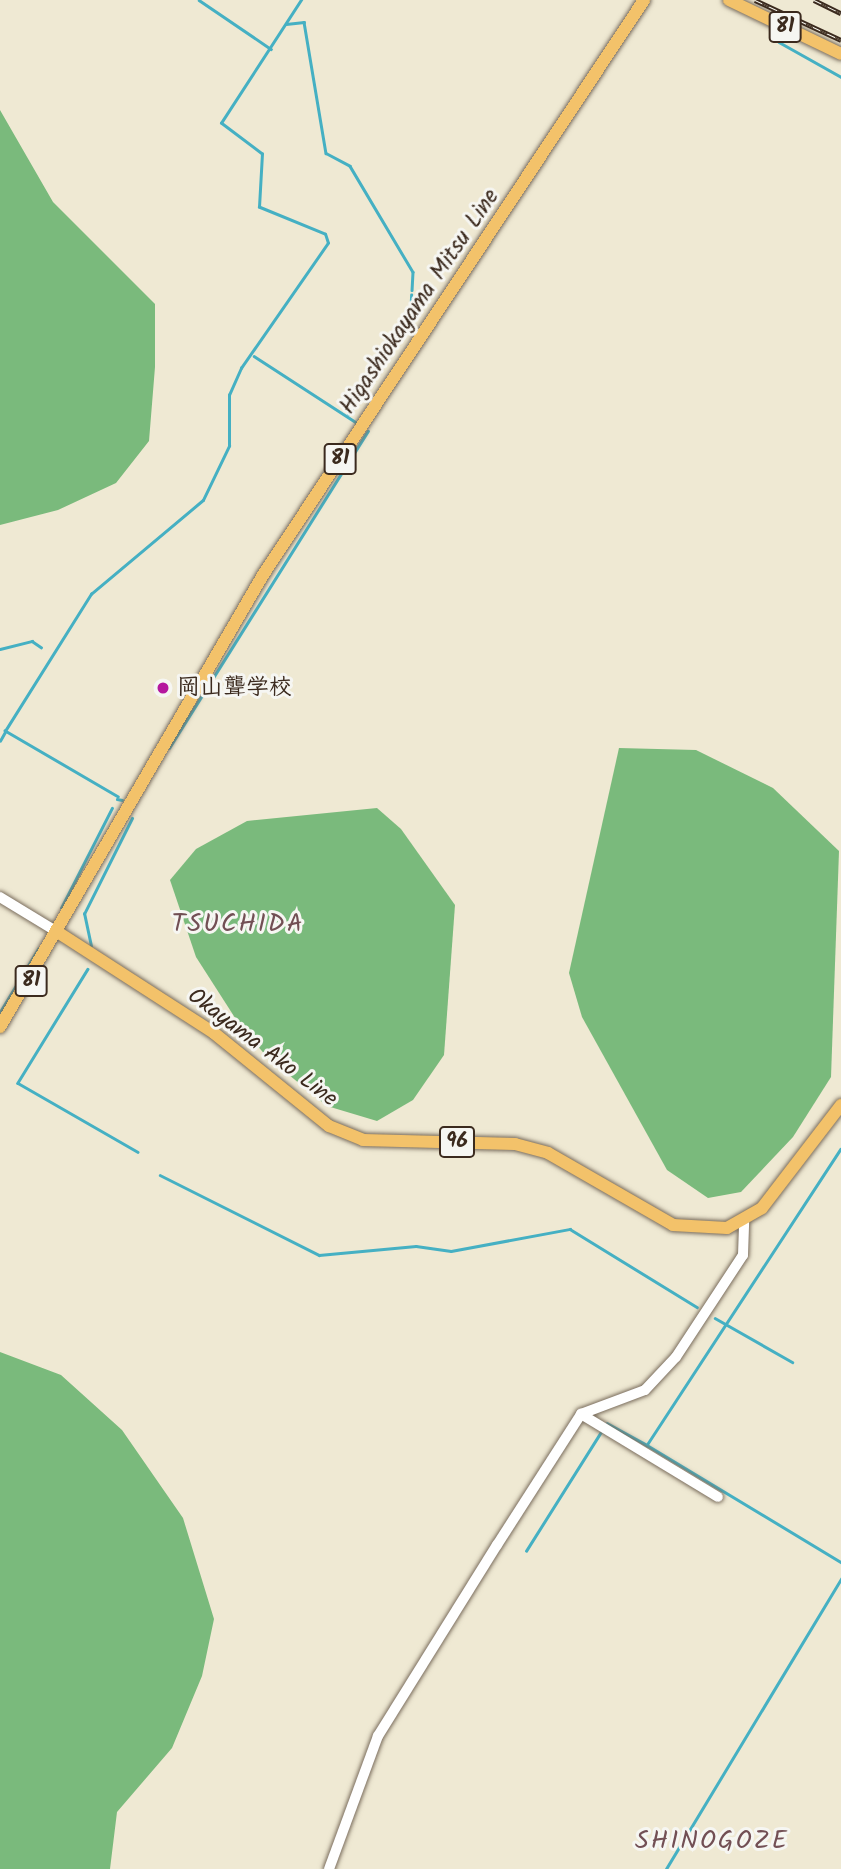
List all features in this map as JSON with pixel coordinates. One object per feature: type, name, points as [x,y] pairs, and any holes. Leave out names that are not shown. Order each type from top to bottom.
[{"type":"main road","name":"Higashiokayama Mitsu Line","points":[[0,1027],[59,933],[124,805],[263,575],[644,0]]},
{"type":"main road","name":"81","points":[[729,0],[841,54]]},
{"type":"main road","name":"Okayama Ako Line","points":[[59,933],[214,1033],[329,1126],[363,1140],[515,1144],[548,1153],[673,1225],[699,1230],[744,1221],[778,1192],[841,1105]]},
{"type":"street","points":[[0,897],[59,933]]},
{"type":"street","points":[[330,1869],[378,1736],[581,1414],[626,1401],[662,1375],[743,1255],[744,1221]]},
{"type":"street","points":[[581,1414],[718,1497]]},
{"type":"green space","points":[[0,110],[53,202],[155,304],[155,367],[149,441],[116,483],[58,510],[0,525]]},
{"type":"green space","points":[[619,748],[696,750],[773,788],[839,851],[831,1077],[793,1137],[741,1192],[708,1198],[667,1170],[582,1017],[569,973]]},
{"type":"green space","points":[[377,808],[401,829],[455,905],[444,1055],[413,1100],[377,1121],[327,1106],[267,1057],[239,1024],[196,957],[170,880],[196,849],[247,821]]},
{"type":"green space","points":[[0,1352],[61,1375],[122,1430],[183,1518],[214,1619],[202,1676],[172,1748],[117,1812],[110,1869],[0,1869]]},
{"type":"waterway","points":[[199,0],[271,49]]},
{"type":"waterway","points":[[118,797],[5,731],[91,594],[203,500],[229,446],[229,395],[241,368],[328,243],[325,234],[259,207],[262,154],[221,123],[301,0]]},
{"type":"waterway","points":[[286,24],[304,22],[326,153],[350,166],[413,272],[412,290]]},
{"type":"waterway","points":[[779,42],[841,77]]},
{"type":"waterway","points":[[347,416],[410,317],[411,295]]},
{"type":"waterway","points":[[254,356],[357,423]]},
{"type":"waterway","points":[[169,748],[368,431]]},
{"type":"waterway","points":[[0,649],[32,641],[41,647]]},
{"type":"waterway","points":[[0,741],[5,732]]},
{"type":"waterway","points":[[117,799],[122,800]]},
{"type":"waterway","points":[[61,908],[112,808]]},
{"type":"waterway","points":[[91,946],[84,914],[132,818]]},
{"type":"waterway","points":[[0,1012],[38,949]]},
{"type":"waterway","points":[[88,969],[18,1083],[138,1152]]},
{"type":"waterway","points":[[841,1149],[647,1445],[841,1562]]},
{"type":"waterway","points":[[160,1175],[319,1255],[416,1246],[451,1251],[570,1229],[697,1307]]},
{"type":"waterway","points":[[715,1318],[792,1362]]},
{"type":"waterway","points":[[607,1423],[647,1445]]},
{"type":"waterway","points":[[526,1551],[601,1432]]},
{"type":"waterway","points":[[666,1869],[841,1579]]},
{"type":"railway","points":[[755,0],[841,40]]},
{"type":"railway","points":[[814,0],[841,13]]},
{"type":"place","name":"岡山聾学校","points":[[163,688]]},
{"type":"district","name":"TSUCHIDA","points":[[238,925]]},
{"type":"district","name":"SHINOGOZE","points":[[712,1842]]}]
